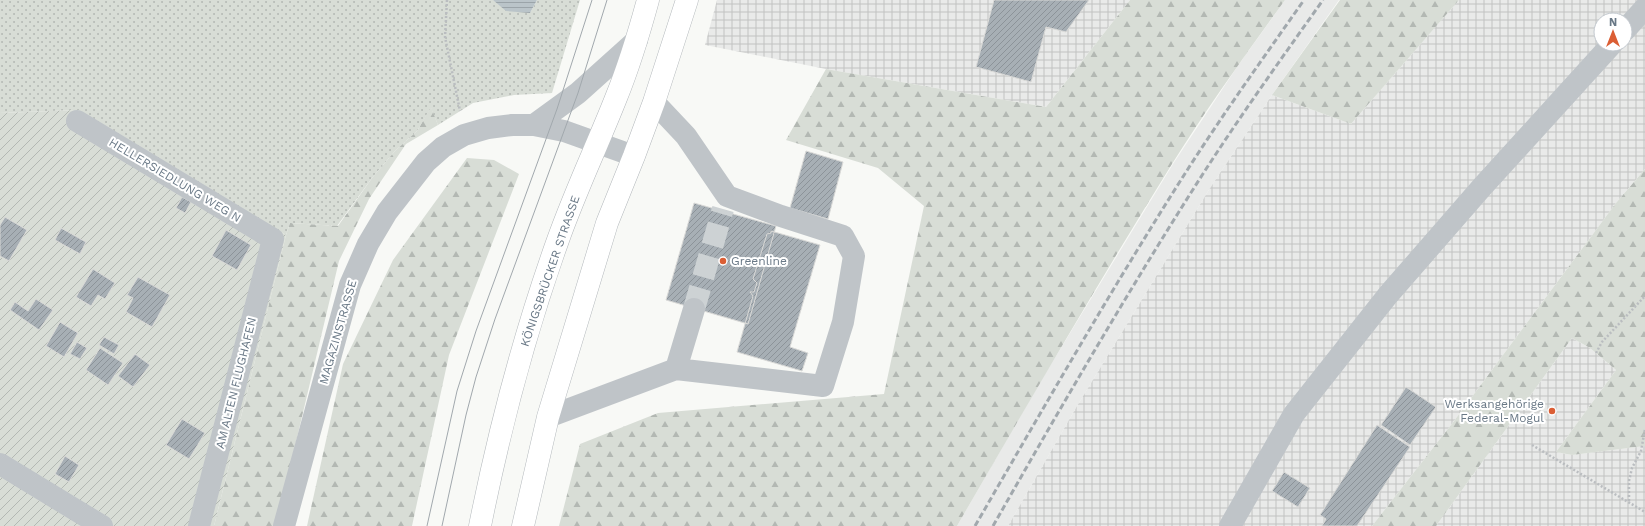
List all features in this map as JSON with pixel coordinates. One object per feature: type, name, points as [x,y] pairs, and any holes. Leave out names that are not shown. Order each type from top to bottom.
[{"type":"main road","name":"KÖNIGSBRÜCKER STRASSE","points":[[480,526],[519,364],[542,288],[575,194],[598,143],[637,40],[648,0]]},
{"type":"main road","points":[[523,526],[548,417],[607,223],[654,102],[687,0]]},
{"type":"street","points":[[1633,21],[1645,8]]},
{"type":"street","points":[[534,124],[578,93],[637,40]]},
{"type":"street","points":[[1230,526],[1294,414],[1379,306],[1482,187],[1605,52]]},
{"type":"street","points":[[548,417],[676,369],[823,386],[843,322],[854,256],[842,236],[781,216],[725,202],[686,136],[654,102]]},
{"type":"street","name":"HELLERSIEDLUNG WEG N","points":[[77,121],[273,239]]},
{"type":"street","name":"MAGAZINSTRASSE","points":[[284,526],[350,285],[368,244],[387,212],[426,162],[444,147],[464,135],[488,128],[534,124],[564,132],[634,156]]},
{"type":"street","name":"AM ALTEN FLUGHAFEN","points":[[199,526],[273,239]]},
{"type":"street","points":[[676,369],[694,309]]},
{"type":"street","points":[[0,464],[102,526]]},
{"type":"path","points":[[447,0],[445,37],[464,135]]},
{"type":"path","points":[[1596,353],[1602,342],[1645,296]]},
{"type":"path","points":[[1629,501],[1629,481],[1632,468],[1641,451],[1645,429]]},
{"type":"path","points":[[1532,445],[1629,501],[1645,512]]},
{"type":"shaded area","points":[[493,0],[537,0],[530,13],[506,11]]},
{"type":"shaded area","points":[[717,0],[1130,0],[1046,107],[826,69],[705,45]]},
{"type":"shaded area","points":[[1285,0],[1339,0],[1272,95],[1210,188],[1077,406],[1008,526],[957,526],[1039,384],[1173,164],[1237,67]]},
{"type":"shaded area","points":[[1459,0],[1645,0],[1645,169],[1616,203],[1454,421],[1372,526],[1008,526],[1077,406],[1210,188],[1272,95],[1351,124]]},
{"type":"shaded area","points":[[1572,338],[1590,348],[1616,370],[1556,452],[1572,455],[1645,446],[1645,526],[1436,526]]},
{"type":"green space","points":[[0,0],[493,0],[530,13],[537,0],[580,0],[552,93],[514,95],[473,103],[438,125],[431,108],[417,131],[395,151],[372,178],[337,226],[290,223],[286,235],[78,110],[0,113]]},
{"type":"green space","points":[[1130,0],[1285,0],[1185,143],[1090,299],[957,526],[559,526],[580,444],[658,413],[884,394],[924,206],[878,168],[786,140],[826,69],[1046,107]]},
{"type":"green space","points":[[1340,0],[1459,0],[1351,124],[1272,95]]},
{"type":"green space","points":[[431,107],[438,125],[406,144],[369,199],[339,261],[276,526],[214,526],[290,223],[338,226],[372,178],[395,151],[417,131]]},
{"type":"green space","points":[[78,110],[286,235],[214,526],[0,526],[0,113]]},
{"type":"green space","points":[[467,158],[494,160],[519,174],[449,355],[412,526],[307,526],[343,364],[393,260]]},
{"type":"green space","points":[[1645,169],[1645,446],[1572,455],[1556,452],[1616,370],[1590,348],[1572,338],[1436,526],[1372,526],[1454,421],[1616,203]]},
{"type":"building","points":[[994,0],[1089,0],[1066,32],[1046,27],[1031,82],[976,67]]},
{"type":"building","points":[[806,151],[843,162],[828,219],[790,208]]},
{"type":"building","points":[[182,197],[191,202],[185,213],[176,208]]},
{"type":"building","points":[[694,203],[776,226],[748,324],[666,300]]},
{"type":"building","points":[[5,217],[27,230],[9,261],[0,256],[0,225]]},
{"type":"building","points":[[61,228],[86,242],[80,254],[55,240]]},
{"type":"building","points":[[226,230],[251,245],[237,270],[212,256]]},
{"type":"building","points":[[771,231],[820,245],[790,347],[808,353],[802,371],[737,352],[753,296],[750,292],[754,292],[757,283],[753,279],[767,234],[771,233]]},
{"type":"building","points":[[93,269],[115,283],[105,299],[98,295],[91,306],[76,297]]},
{"type":"building","points":[[138,277],[170,295],[152,327],[126,312],[133,298],[127,295]]},
{"type":"building","points":[[36,299],[53,310],[39,330],[10,310],[15,302],[28,311]]},
{"type":"building","points":[[60,322],[78,333],[64,357],[46,346]]},
{"type":"building","points":[[104,337],[119,345],[114,354],[99,345]]},
{"type":"building","points":[[77,342],[87,348],[80,359],[70,354]]},
{"type":"building","points":[[100,348],[123,363],[108,385],[86,370]]},
{"type":"building","points":[[135,354],[150,365],[133,387],[118,376]]},
{"type":"building","points":[[1406,387],[1436,407],[1410,445],[1381,425]]},
{"type":"building","points":[[182,419],[205,433],[189,459],[166,445]]},
{"type":"building","points":[[1377,425],[1410,447],[1357,526],[1322,526],[1326,519],[1320,515]]},
{"type":"building","points":[[65,456],[79,465],[69,482],[55,474]]},
{"type":"building","points":[[1284,472],[1310,488],[1298,507],[1272,491]]},
{"type":"tunnel","points":[[694,309],[723,209]]},
{"type":"tram line","points":[[427,526],[457,391],[476,331],[557,109],[592,0]]},
{"type":"tram line","points":[[442,526],[466,415],[476,377],[495,319],[578,93],[607,0]]},
{"type":"railway","points":[[975,526],[1079,348],[1186,172],[1214,129],[1304,0]]},
{"type":"railway","points":[[993,526],[1094,352],[1172,223],[1229,134],[1323,0]]},
{"type":"place","name":"Greenline","points":[[723,261]]},
{"type":"place","name":"Werksangehörige Federal-Mogul","points":[[1552,411]]}]
